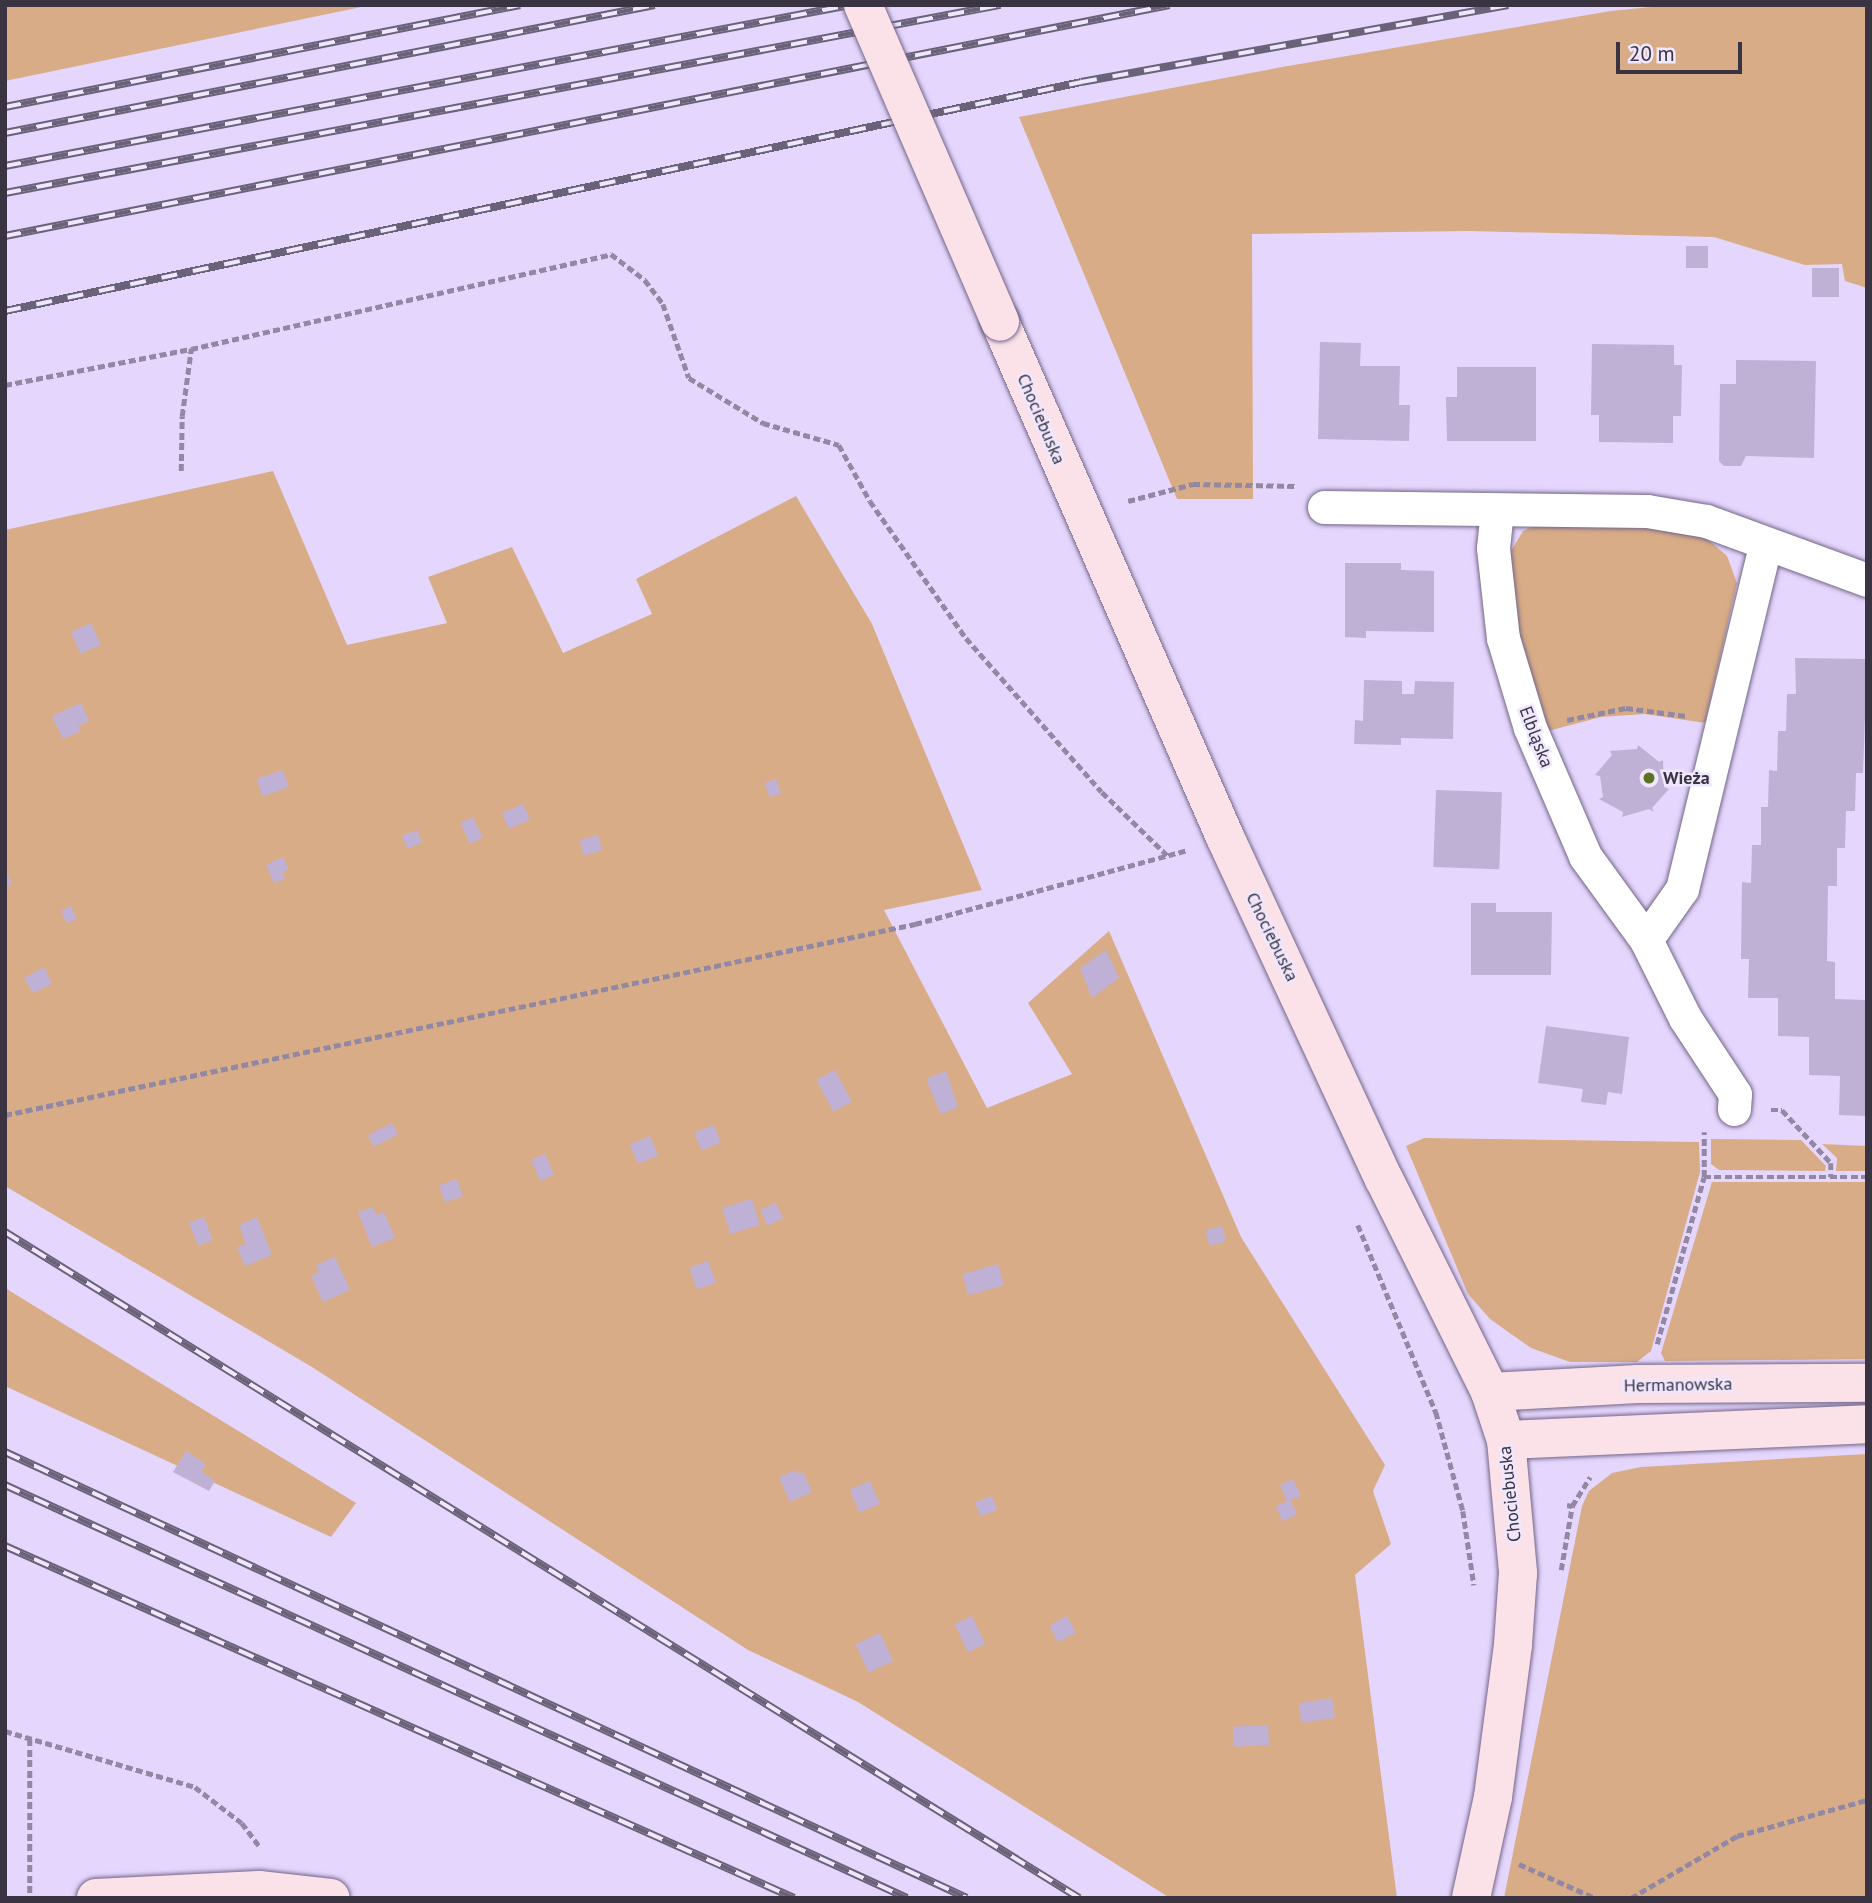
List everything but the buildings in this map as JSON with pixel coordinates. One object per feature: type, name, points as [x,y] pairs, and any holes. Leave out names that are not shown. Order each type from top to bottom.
[{"type":"street","name":"Chociebuska","points":[[863,5],[1225,837],[1384,1180],[1490,1392],[1506,1440],[1518,1573],[1513,1645],[1493,1797],[1471,1898]]},
{"type":"street","points":[[1324,507],[1647,511],[1706,521],[1765,545],[1867,580]]},
{"type":"street","name":"Elbląska","points":[[1497,510],[1493,548],[1503,638],[1530,728],[1584,856],[1646,940],[1685,1018],[1735,1094],[1734,1109]]},
{"type":"street","points":[[1646,940],[1682,888],[1765,545]]},
{"type":"street","name":"Hermanowska","points":[[1490,1392],[1638,1384],[1867,1383]]},
{"type":"street","points":[[1506,1440],[1867,1424]]},
{"type":"street","points":[[96,1898],[268,1890],[331,1898]]},
{"type":"path","points":[[5,384],[191,349],[611,254],[645,280],[663,304],[689,378],[763,423],[839,445],[870,501],[966,638],[1102,792],[1167,855]]},
{"type":"path","points":[[181,471],[191,349]]},
{"type":"path","points":[[1128,501],[1193,484],[1291,482],[1324,507]]},
{"type":"path","points":[[1530,728],[1626,708],[1722,720]]},
{"type":"path","points":[[5,1115],[915,925],[1225,837]]},
{"type":"path","points":[[1734,1109],[1782,1110],[1831,1163],[1831,1177]]},
{"type":"path","points":[[1654,1354],[1704,1177],[1867,1177]]},
{"type":"path","points":[[1463,1511],[1472,1510]]},
{"type":"path","points":[[5,1731],[107,1758],[194,1787],[256,1836],[264,1853],[268,1890]]},
{"type":"path","points":[[30,1739],[30,1898]]},
{"type":"path","points":[[1631,1898],[1737,1836],[1867,1800]]},
{"type":"path","points":[[1506,1858],[1595,1898]]},
{"type":"shaded area","points":[[5,5],[371,5],[5,81]]},
{"type":"shaded area","points":[[1671,5],[1867,5],[1867,288],[1845,281],[1842,264],[1805,265],[1714,237],[1469,231],[1252,234],[1253,499],[1177,499],[1019,117],[1282,67],[1611,11]]},
{"type":"shaded area","points":[[273,471],[347,645],[447,623],[428,577],[512,547],[563,653],[652,614],[636,579],[796,496],[872,624],[982,890],[884,910],[987,1108],[1072,1074],[1028,1003],[1109,931],[1241,1237],[1385,1465],[1373,1491],[1391,1544],[1355,1575],[1397,1898],[1170,1898],[858,1702],[748,1650],[312,1367],[5,1186],[5,530]]},
{"type":"shaded area","points":[[1547,520],[1697,530],[1727,556],[1737,583],[1705,723],[1645,714],[1601,717],[1548,731],[1515,633],[1508,556],[1523,531]]},
{"type":"shaded area","points":[[1424,1138],[1699,1142],[1700,1172],[1651,1351],[1637,1362],[1570,1362],[1531,1348],[1490,1319],[1468,1294],[1406,1146]]},
{"type":"shaded area","points":[[1711,1139],[1801,1140],[1826,1166],[1825,1171],[1719,1170],[1711,1164]]},
{"type":"shaded area","points":[[1822,1144],[1867,1146],[1867,1171],[1836,1171],[1837,1158]]},
{"type":"shaded area","points":[[1712,1182],[1867,1182],[1867,1359],[1665,1361],[1661,1353]]},
{"type":"shaded area","points":[[5,1288],[356,1503],[331,1537],[5,1386]]},
{"type":"shaded area","points":[[1867,1454],[1867,1898],[1504,1898],[1582,1506],[1589,1491],[1612,1473],[1641,1467]]},
{"type":"railway","points":[[5,107],[520,5]]},
{"type":"railway","points":[[5,133],[655,5]]},
{"type":"railway","points":[[5,166],[850,5]]},
{"type":"railway","points":[[5,193],[1000,5]]},
{"type":"railway","points":[[5,236],[1169,5]]},
{"type":"railway","points":[[5,311],[1081,82],[1508,5]]},
{"type":"railway","points":[[5,1232],[1079,1898]]},
{"type":"railway","points":[[5,1452],[967,1898]]},
{"type":"railway","points":[[5,1485],[907,1898]]},
{"type":"railway","points":[[5,1546],[794,1898]]},
{"type":"place","name":"Wieża","points":[[1649,778]]}]
